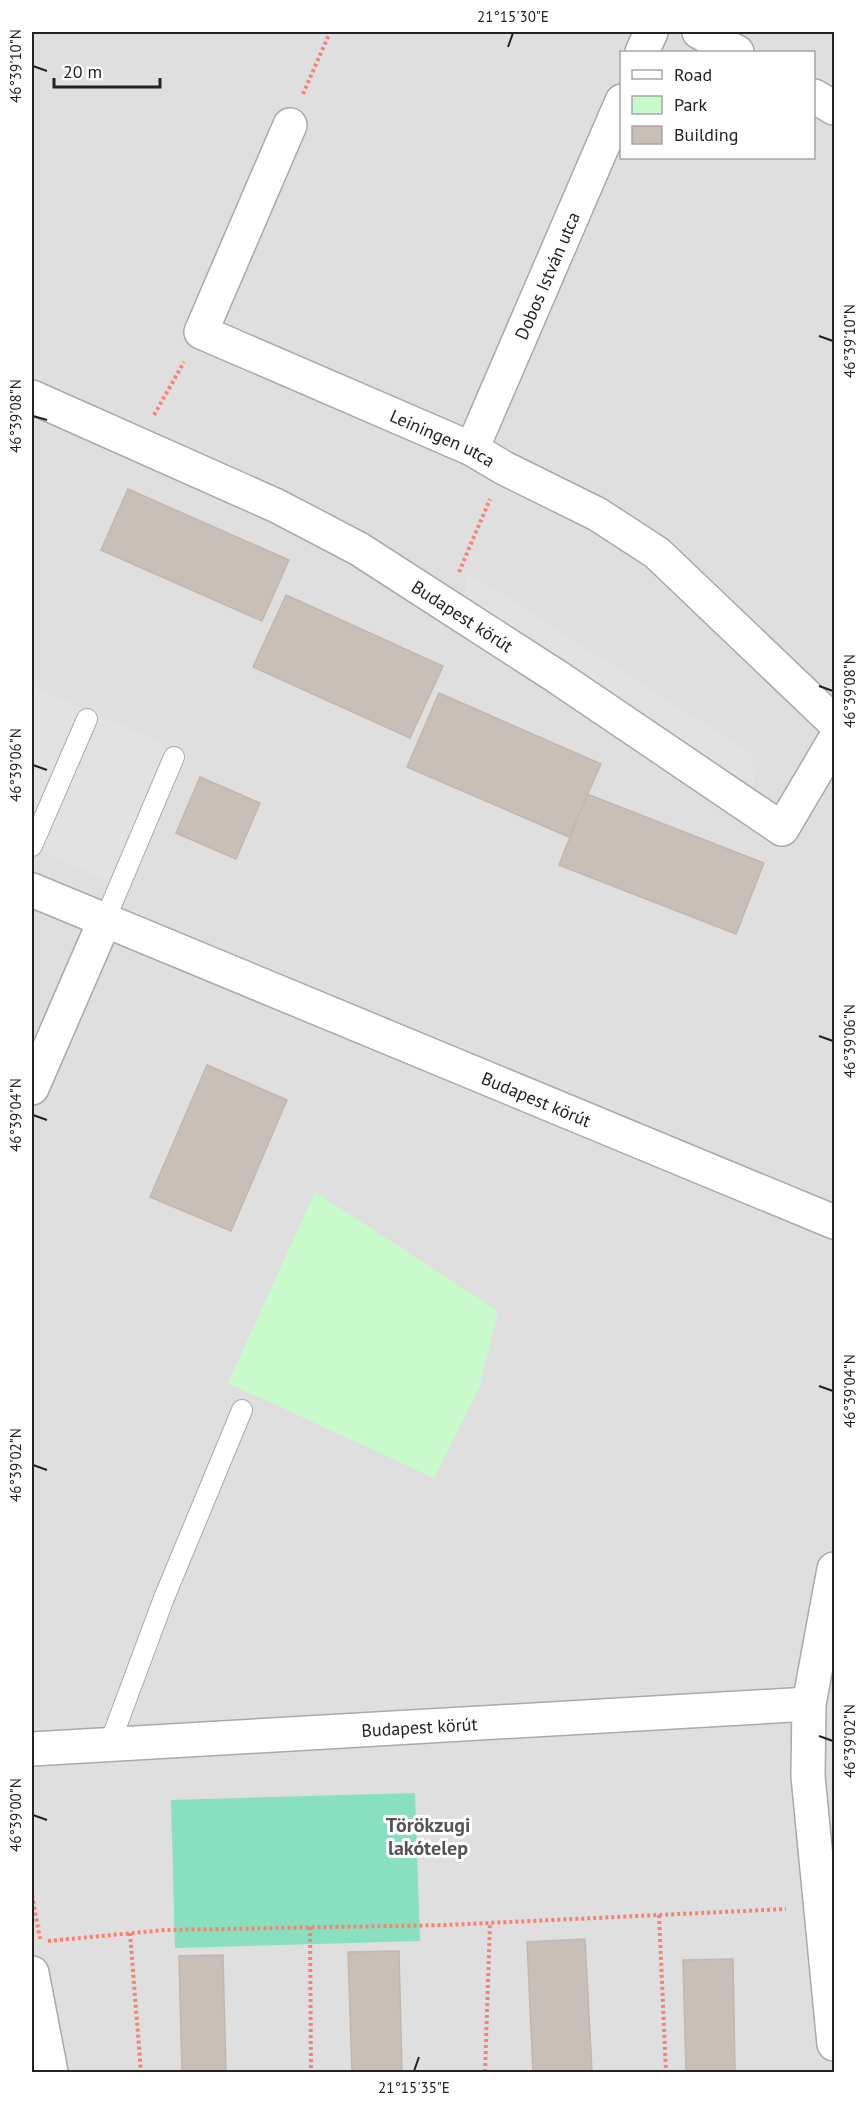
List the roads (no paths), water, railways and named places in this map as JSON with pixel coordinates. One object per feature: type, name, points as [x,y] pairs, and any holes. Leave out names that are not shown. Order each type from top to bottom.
[{"type":"street","points":[[642,51],[651,32]]},
{"type":"street","points":[[699,32],[735,51]]},
{"type":"street","points":[[815,97],[834,108]]},
{"type":"street","name":"Dobos István utca","points":[[472,449],[620,103]]},
{"type":"street","name":"Leiningen utca","points":[[290,124],[201,332],[472,449],[504,468],[597,514],[657,553],[834,722]]},
{"type":"street","name":"Budapest körút","points":[[32,397],[276,506],[359,549],[556,676],[782,829],[834,741]]},
{"type":"street","name":"Budapest körút","points":[[32,890],[104,922],[834,1222]]},
{"type":"street","points":[[32,1088],[104,922]]},
{"type":"street","points":[[834,1569],[809,1704],[808,1776],[834,2044]]},
{"type":"street","name":"Budapest körút","points":[[32,1749],[809,1704]]},
{"type":"street","points":[[32,1973],[51,2073]]},
{"type":"lane","points":[[32,846],[87,719]]},
{"type":"lane","points":[[104,922],[174,757]]},
{"type":"lane","points":[[110,1743],[164,1598],[242,1410]]},
{"type":"district","name":"Törökzugi lakótelep","points":[[428,1836]]}]
